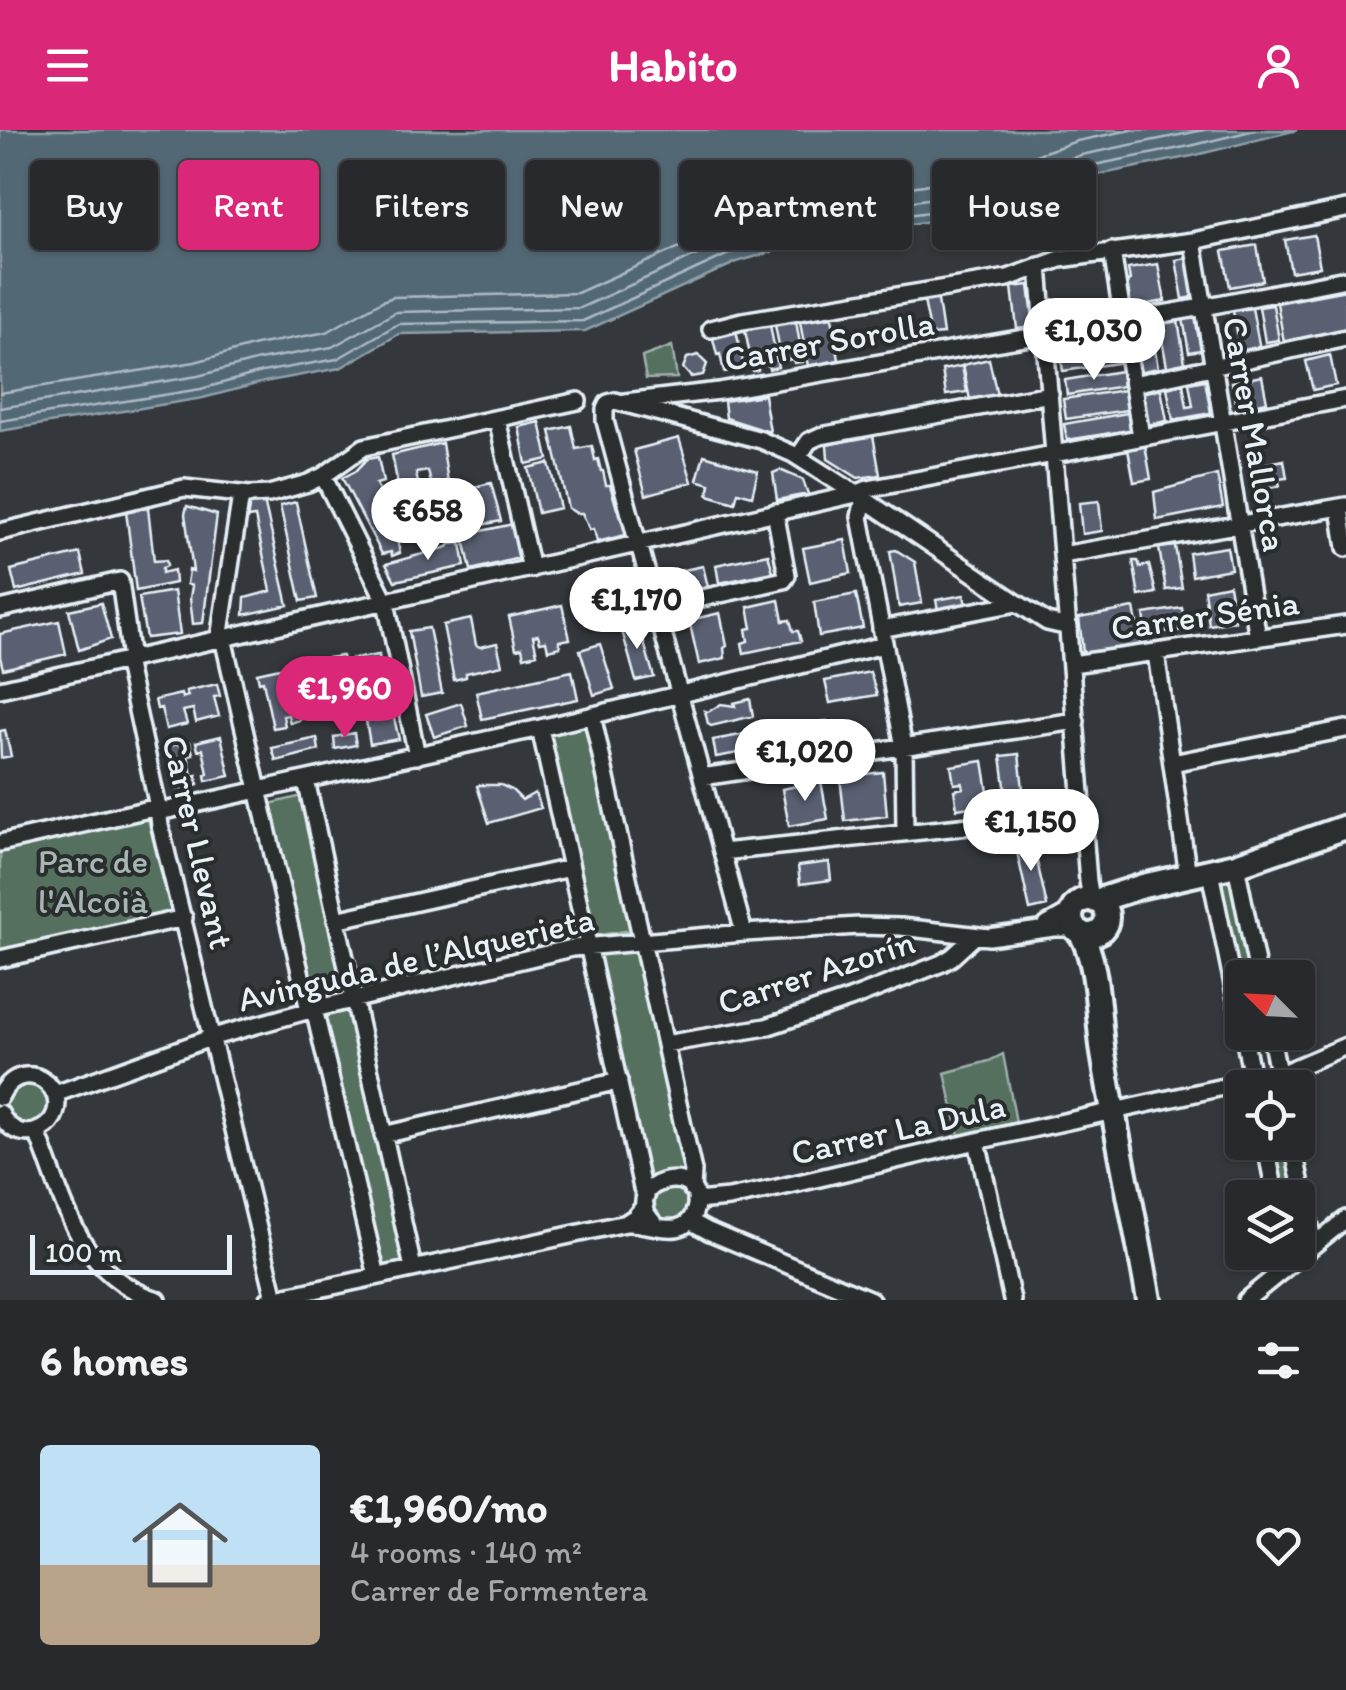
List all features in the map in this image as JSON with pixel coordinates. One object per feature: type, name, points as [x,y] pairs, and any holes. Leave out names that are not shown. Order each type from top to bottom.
[{"type":"street","points":[[711,329],[1008,278],[1060,259],[1193,241],[1346,210]]},
{"type":"street","name":"Carrer Mallorca","points":[[1193,241],[1258,638]]},
{"type":"street","points":[[1112,250],[1141,437]]},
{"type":"street","points":[[1039,266],[1098,1020],[1149,1300]]},
{"type":"street","name":"Carrer Sorolla","points":[[638,544],[605,421],[604,408],[613,401],[719,391],[1346,279]]},
{"type":"street","points":[[1133,384],[1346,338]]},
{"type":"street","points":[[798,457],[809,441],[820,436],[1050,394]]},
{"type":"street","points":[[0,689],[775,512],[860,496],[868,489],[1346,398]]},
{"type":"street","points":[[0,532],[184,488],[269,494],[327,483],[364,447],[499,426],[578,402]]},
{"type":"street","points":[[625,402],[761,440],[798,457],[1017,604],[1048,622],[1069,626]]},
{"type":"street","points":[[499,426],[531,569]]},
{"type":"street","points":[[327,483],[386,602],[417,756]]},
{"type":"street","points":[[240,494],[221,638],[377,1276]]},
{"type":"street","points":[[860,496],[860,518],[904,746],[906,832]]},
{"type":"street","points":[[1062,556],[1343,507],[1346,548]]},
{"type":"street","points":[[657,608],[784,580],[787,574],[775,512]]},
{"type":"street","points":[[638,544],[744,933]]},
{"type":"street","name":"Carrer Llevant","points":[[0,609],[120,581],[129,660],[160,826],[270,1299]]},
{"type":"street","points":[[0,844],[592,716],[1017,604]]},
{"type":"street","name":"Carrer Sénia","points":[[1072,664],[1346,625]]},
{"type":"street","points":[[1156,653],[1172,763],[1225,967]]},
{"type":"street","points":[[592,716],[694,1174],[694,1214],[683,1226],[673,1230],[626,1222]]},
{"type":"street","points":[[702,777],[1076,721]]},
{"type":"street","points":[[540,728],[642,1188],[650,1220],[657,1226]]},
{"type":"street","points":[[1172,763],[1346,729]]},
{"type":"street","points":[[306,780],[413,1268]]},
{"type":"street","points":[[722,852],[1083,814]]},
{"type":"street","points":[[1088,915],[1134,889],[1236,865],[1345,827]]},
{"type":"street","points":[[1236,865],[1254,960]]},
{"type":"street","points":[[336,920],[570,868]]},
{"type":"street","name":"Avinguda de l’Alquerieta","points":[[54,1094],[212,1037],[311,1009],[587,946],[869,926],[975,936],[1015,935],[1088,915]]},
{"type":"street","points":[[0,959],[184,918]]},
{"type":"street","name":"Carrer Azorín","points":[[665,1044],[762,1028],[850,999],[942,963],[975,936]]},
{"type":"street","name":"Carrer La Dula","points":[[1301,1070],[1346,1046]]},
{"type":"street","points":[[0,1114],[14,1131],[37,1132],[50,1124],[56,1101],[50,1086],[36,1077],[20,1077],[3,1085]]},
{"type":"street","points":[[383,1135],[618,1081]]},
{"type":"street","name":"Carrer La Dula","points":[[694,1195],[729,1198],[1225,1090]]},
{"type":"street","points":[[37,1132],[71,1223],[87,1250],[126,1286],[158,1300]]},
{"type":"street","points":[[977,1141],[1012,1300]]},
{"type":"street","points":[[270,1299],[626,1222],[635,1217],[650,1189],[664,1179],[678,1180],[694,1195]]},
{"type":"street","points":[[1315,1244],[1346,1219]]},
{"type":"street","points":[[690,1220],[871,1300]]},
{"type":"street","points":[[1246,1300],[1277,1270]]},
{"type":"green space","points":[[672,346],[677,378],[646,379],[642,357]]},
{"type":"green space","points":[[588,724],[632,930],[593,936],[548,734]]},
{"type":"green space","points":[[302,796],[345,992],[313,1000],[270,804]]},
{"type":"green space","name":"Parc de l'Alcoià","points":[[147,815],[172,916],[0,955],[0,850]]},
{"type":"green space","points":[[1234,875],[1252,960],[1233,960],[1216,880]]},
{"type":"green space","points":[[637,948],[688,1178],[667,1174],[648,1184],[596,953]]},
{"type":"green space","points":[[351,1010],[409,1262],[380,1268],[322,1016]]},
{"type":"green space","points":[[1003,1054],[1016,1122],[959,1135],[945,1073]]},
{"type":"green space","points":[[28,1082],[43,1089],[50,1104],[43,1119],[28,1126],[13,1119],[6,1104],[13,1089]]},
{"type":"green space","points":[[1274,1160],[1292,1160],[1296,1180],[1278,1180]]},
{"type":"green space","points":[[672,1187],[684,1192],[689,1204],[684,1216],[672,1221],[660,1216],[655,1204],[660,1192]]},
{"type":"water","points":[[0,130],[1297,130],[1096,175],[1096,160],[932,160],[932,221],[912,224],[912,160],[679,160],[679,250],[778,250],[737,262],[585,331],[399,334],[340,368],[203,398],[0,431]]},
{"type":"building","points":[[1314,235],[1320,267],[1291,272],[1285,240]]},
{"type":"building","points":[[1257,245],[1263,281],[1230,287],[1223,251]]},
{"type":"building","points":[[1187,258],[1194,297],[1183,299],[1176,260]]},
{"type":"building","points":[[1158,264],[1165,301],[1131,307],[1128,269]]},
{"type":"building","points":[[1029,285],[1034,327],[1017,329],[1012,287]]},
{"type":"building","points":[[1346,290],[1346,330],[1284,342],[1277,303]]},
{"type":"building","points":[[938,300],[943,334],[931,335],[924,301]]},
{"type":"building","points":[[1273,305],[1279,340],[1265,342],[1259,307]]},
{"type":"building","points":[[1252,308],[1260,349],[1241,353],[1233,311]]},
{"type":"building","points":[[832,317],[839,360],[808,366],[800,322]]},
{"type":"building","points":[[1195,317],[1201,350],[1189,352],[1183,319]]},
{"type":"building","points":[[1178,320],[1185,363],[1167,367],[1159,323]]},
{"type":"building","points":[[796,321],[803,362],[782,361],[775,325]]},
{"type":"building","points":[[770,325],[778,367],[769,369],[768,364],[753,371],[745,330]]},
{"type":"building","points":[[1151,325],[1158,368],[1138,372],[1130,328]]},
{"type":"building","points":[[736,330],[744,368],[724,372],[712,335]]},
{"type":"building","points":[[1123,350],[1124,362],[1063,371],[1061,359]]},
{"type":"building","points":[[698,355],[707,364],[703,375],[691,377],[683,368],[687,358]]},
{"type":"building","points":[[1330,355],[1336,385],[1313,390],[1306,361]]},
{"type":"building","points":[[989,359],[997,395],[970,400],[963,365]]},
{"type":"building","points":[[962,366],[967,392],[946,395],[942,370]]},
{"type":"building","points":[[1121,371],[1123,386],[1067,395],[1065,380]]},
{"type":"building","points":[[1262,376],[1267,402],[1236,408],[1232,382]]},
{"type":"building","points":[[1205,380],[1211,413],[1173,420],[1167,388],[1183,384],[1187,407],[1193,406],[1189,383]]},
{"type":"building","points":[[1161,389],[1167,421],[1147,425],[1141,393]]},
{"type":"building","points":[[1125,390],[1127,410],[1066,419],[1063,399]]},
{"type":"building","points":[[764,395],[770,432],[726,418],[724,401]]},
{"type":"building","points":[[1133,412],[1136,429],[1067,440],[1064,424]]},
{"type":"building","points":[[540,422],[548,459],[526,464],[519,427]]},
{"type":"building","points":[[571,426],[576,449],[592,446],[629,534],[597,542],[594,529],[590,530],[582,513],[568,508],[550,431]]},
{"type":"building","points":[[873,435],[880,475],[858,478],[828,459],[827,445]]},
{"type":"building","points":[[679,438],[692,482],[646,495],[634,450]]},
{"type":"building","points":[[442,443],[448,482],[431,483],[428,471],[416,473],[419,488],[399,491],[392,455]]},
{"type":"building","points":[[1145,445],[1151,479],[1134,482],[1128,449]]},
{"type":"building","points":[[704,455],[758,471],[752,496],[738,492],[735,503],[708,495],[710,484],[697,480]]},
{"type":"building","points":[[378,457],[383,482],[376,484],[393,520],[390,523],[400,553],[392,556],[391,552],[382,554],[342,478],[367,459]]},
{"type":"building","points":[[1284,460],[1287,478],[1278,479],[1280,486],[1253,491],[1248,467]]},
{"type":"building","points":[[549,463],[560,508],[538,513],[528,468]]},
{"type":"building","points":[[780,470],[803,480],[808,494],[777,500],[773,473]]},
{"type":"building","points":[[1217,475],[1223,507],[1157,520],[1154,492]]},
{"type":"building","points":[[491,483],[501,521],[466,528],[461,490]]},
{"type":"building","points":[[264,501],[288,605],[244,615],[245,598],[271,591],[255,517],[247,518],[249,504]]},
{"type":"building","points":[[1099,501],[1102,531],[1082,534],[1079,503]]},
{"type":"building","points":[[296,502],[317,598],[301,601],[280,506]]},
{"type":"building","points":[[187,506],[217,515],[203,623],[193,624],[192,586],[187,584],[189,570],[193,571]]},
{"type":"building","points":[[148,508],[154,561],[166,560],[162,573],[174,570],[175,583],[136,591],[126,511]]},
{"type":"building","points":[[513,524],[519,558],[471,570],[463,535]]},
{"type":"building","points":[[845,540],[851,573],[810,582],[803,548]]},
{"type":"building","points":[[461,543],[465,566],[395,581],[386,564],[450,544]]},
{"type":"building","points":[[1175,546],[1182,588],[1166,590],[1159,548]]},
{"type":"building","points":[[1227,547],[1231,569],[1192,576],[1189,553]]},
{"type":"building","points":[[896,550],[915,562],[922,603],[899,607],[890,551]]},
{"type":"building","points":[[80,553],[85,574],[16,591],[11,570]]},
{"type":"building","points":[[768,554],[773,572],[719,583],[716,565]]},
{"type":"building","points":[[1133,561],[1138,561],[1140,567],[1149,565],[1156,593],[1139,596]]},
{"type":"building","points":[[703,566],[708,587],[669,596],[664,574]]},
{"type":"building","points":[[1229,585],[1235,621],[1209,625],[1204,590]]},
{"type":"building","points":[[174,591],[180,634],[146,638],[139,597]]},
{"type":"building","points":[[856,594],[863,628],[819,636],[814,602]]},
{"type":"building","points":[[964,595],[966,605],[938,610],[936,600]]},
{"type":"building","points":[[779,600],[783,621],[790,620],[801,641],[744,653],[746,629],[752,628],[748,607]]},
{"type":"building","points":[[101,603],[111,639],[79,650],[69,610]]},
{"type":"building","points":[[562,605],[570,639],[559,641],[560,647],[548,650],[546,641],[540,642],[538,635],[533,636],[537,654],[524,657],[522,648],[516,649],[509,617]]},
{"type":"building","points":[[1134,608],[1141,645],[1083,653],[1079,618]]},
{"type":"building","points":[[1182,608],[1185,630],[1147,634],[1144,614]]},
{"type":"building","points":[[720,613],[727,646],[725,658],[699,664],[689,620]]},
{"type":"building","points":[[471,619],[476,645],[497,643],[502,665],[466,673],[466,677],[454,680],[443,625]]},
{"type":"building","points":[[59,621],[66,654],[3,669],[0,634]]},
{"type":"building","points":[[638,622],[654,677],[636,681],[621,627]]},
{"type":"building","points":[[429,628],[442,693],[421,697],[409,631]]},
{"type":"building","points":[[600,644],[614,689],[594,695],[580,650]]},
{"type":"building","points":[[379,655],[383,684],[355,688],[351,659]]},
{"type":"building","points":[[342,656],[348,689],[320,694],[315,669],[328,667],[327,658]]},
{"type":"building","points":[[289,666],[295,708],[301,706],[303,714],[299,715],[300,720],[290,723],[288,715],[283,716],[285,726],[273,728],[263,681],[259,682],[257,673]]},
{"type":"building","points":[[572,671],[578,699],[482,719],[476,692]]},
{"type":"building","points":[[870,672],[877,695],[830,703],[825,681]]},
{"type":"building","points":[[217,684],[220,696],[214,697],[219,716],[196,722],[193,709],[183,711],[187,724],[166,729],[155,700],[181,694],[182,698],[188,696],[186,691]]},
{"type":"building","points":[[750,699],[753,716],[708,724],[705,711]]},
{"type":"building","points":[[461,703],[468,726],[434,737],[426,714]]},
{"type":"building","points":[[393,714],[399,739],[370,744],[366,721]]},
{"type":"building","points":[[826,721],[829,740],[787,747],[783,728]]},
{"type":"building","points":[[5,730],[11,756],[1,758],[0,731]]},
{"type":"building","points":[[768,730],[771,747],[716,757],[713,740]]},
{"type":"building","points":[[354,733],[356,745],[335,749],[334,737]]},
{"type":"building","points":[[221,736],[230,776],[206,781],[203,749],[198,750],[196,742]]},
{"type":"building","points":[[317,738],[319,750],[276,761],[272,748]]},
{"type":"building","points":[[190,742],[192,776],[197,775],[198,784],[177,789],[169,746]]},
{"type":"building","points":[[1019,754],[1025,806],[1008,808],[1001,756]]},
{"type":"building","points":[[983,761],[990,804],[957,809],[954,790],[963,788],[962,783],[954,784],[951,766]]},
{"type":"building","points":[[883,772],[887,816],[845,821],[840,777]]},
{"type":"building","points":[[821,781],[828,819],[789,826],[782,789]]},
{"type":"building","points":[[501,785],[522,800],[535,793],[541,808],[489,823],[477,786]]},
{"type":"building","points":[[1032,839],[1047,906],[1030,910],[1015,843]]},
{"type":"building","points":[[829,862],[831,880],[800,884],[798,866]]}]
